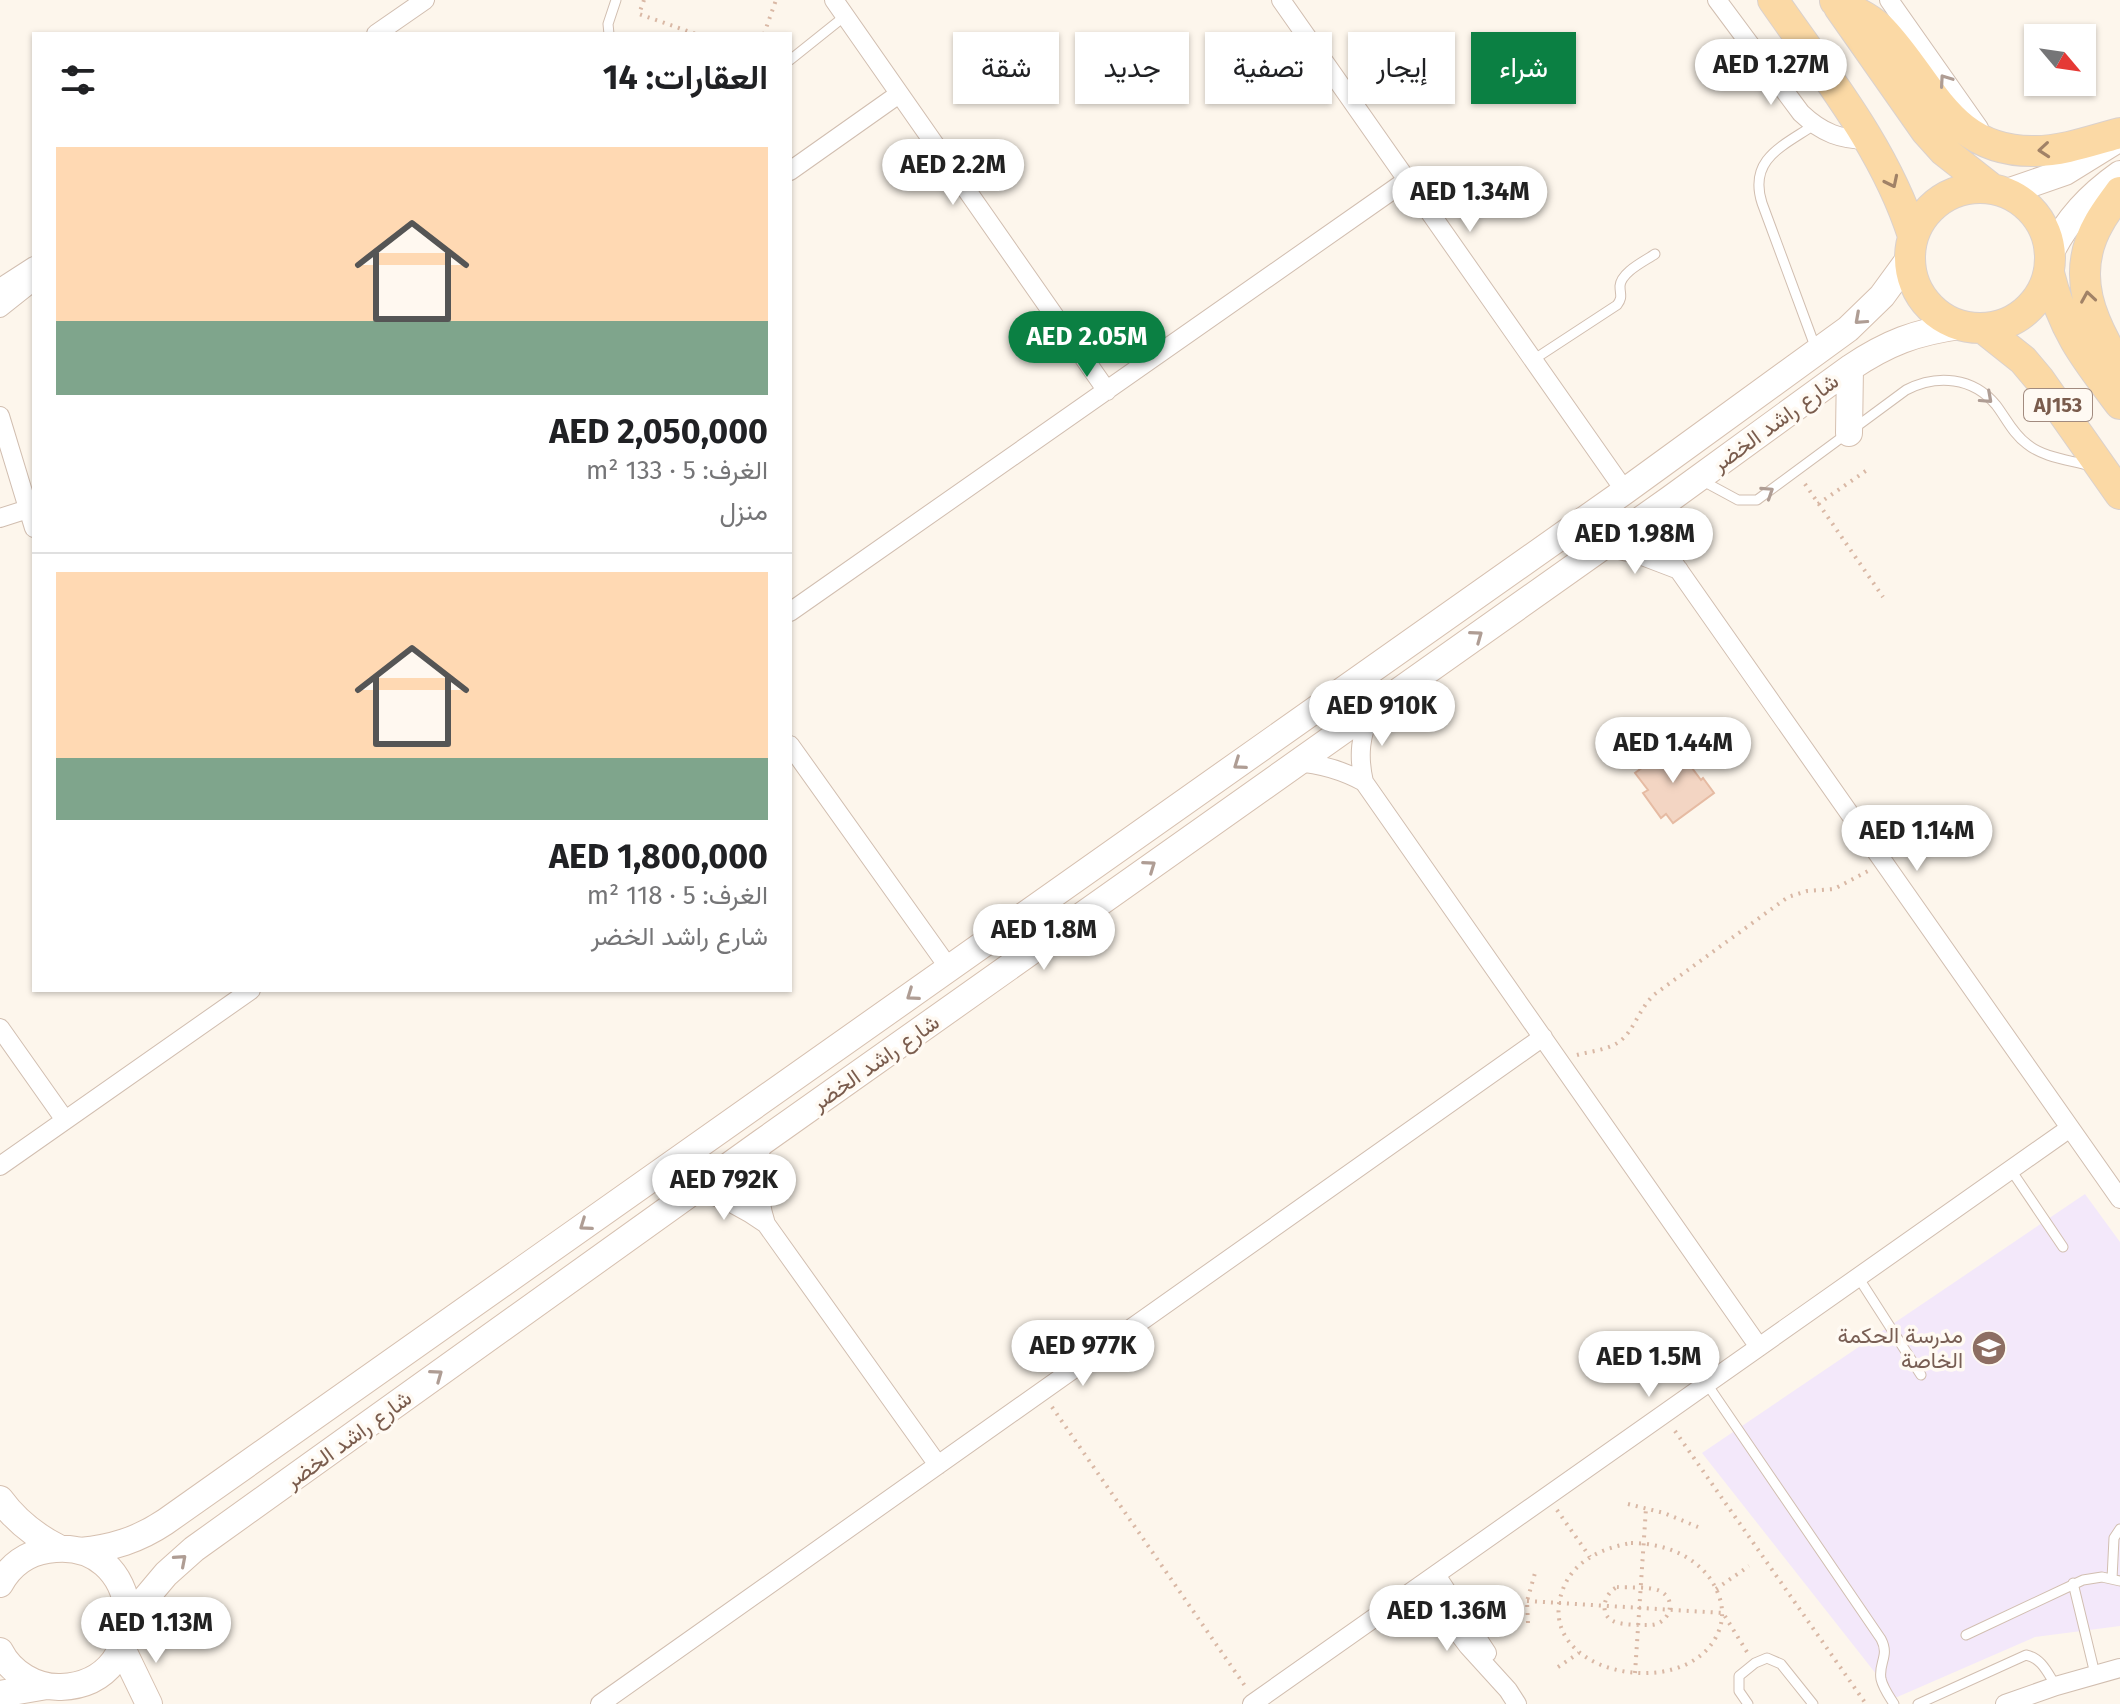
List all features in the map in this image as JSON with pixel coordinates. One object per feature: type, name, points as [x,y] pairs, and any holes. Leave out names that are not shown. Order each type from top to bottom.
[{"type":"main road","points":[[1773,0],[1869,140],[1893,183],[1911,248],[1913,281],[1924,301],[1940,317],[1972,328],[2006,324],[2026,312],[2041,294],[2050,262],[2047,233],[2038,216],[2024,202],[1999,190],[1944,151],[1926,131],[1834,1]]},
{"type":"main road","points":[[1834,1],[1863,15],[1880,28],[1947,114],[1966,131],[1990,144],[2035,151],[2059,149],[2120,135]]},
{"type":"main road","points":[[1911,248],[1925,214],[1943,198],[1966,189],[1999,190]]},
{"type":"main road","points":[[2120,192],[2098,225],[2090,247],[2086,292],[2091,315],[2120,368]]},
{"type":"main road","name":"AJ153","points":[[2050,262],[2055,299],[2065,324],[2078,348],[2120,404]]},
{"type":"main road","name":"AJ153","points":[[1972,328],[2023,360],[2120,494]]},
{"type":"street","points":[[379,32],[425,0]]},
{"type":"street","points":[[1281,0],[1625,491]]},
{"type":"street","points":[[1717,0],[1801,113],[1814,125],[1840,138],[1869,140]]},
{"type":"street","points":[[1889,0],[1990,144]]},
{"type":"street","points":[[839,8],[1107,391]]},
{"type":"street","points":[[793,163],[899,94]]},
{"type":"street","points":[[1999,190],[2065,172],[2120,135]]},
{"type":"street","points":[[2050,262],[2074,215],[2088,198],[2120,174]]},
{"type":"street","points":[[792,611],[1407,180]]},
{"type":"street","name":"شارع راشد الخضر","points":[[0,1584],[20,1561],[38,1551],[116,1546],[165,1522],[1625,491],[1848,329],[1882,296],[1911,248]]},
{"type":"street","points":[[0,288],[32,267]]},
{"type":"street","points":[[0,308],[32,283]]},
{"type":"street","name":"شارع راشد الخضر","points":[[129,1618],[166,1574],[194,1549],[1850,368],[1876,350],[1917,334],[1972,328]]},
{"type":"street","points":[[1849,433],[1850,368]]},
{"type":"street","points":[[0,416],[32,522]]},
{"type":"street","points":[[1670,499],[1663,534],[1666,552],[2120,1199]]},
{"type":"street","points":[[0,518],[28,509]]},
{"type":"street","points":[[1601,546],[1637,554],[1679,570]]},
{"type":"street","points":[[1364,782],[1360,753],[1372,710]]},
{"type":"street","points":[[792,748],[949,968]]},
{"type":"street","points":[[1296,762],[1325,766],[1364,782],[1759,1347]]},
{"type":"street","points":[[0,1166],[248,992]]},
{"type":"street","points":[[0,1028],[65,1120]]},
{"type":"street","points":[[602,1703],[1543,1037]]},
{"type":"street","points":[[1254,1702],[2070,1128]]},
{"type":"street","points":[[762,1142],[757,1175],[766,1224]]},
{"type":"street","points":[[696,1190],[740,1206],[766,1224],[938,1465]]},
{"type":"street","points":[[0,1499],[29,1531],[69,1550],[96,1558],[121,1584],[129,1618],[122,1648],[102,1672],[89,1680],[0,1694]]},
{"type":"street","points":[[1429,1580],[1495,1664],[1513,1697]]},
{"type":"street","points":[[122,1648],[149,1704]]},
{"type":"street","points":[[0,1651],[15,1670],[30,1680],[53,1686],[81,1704]]},
{"type":"street","points":[[2005,1704],[2120,1668]]},
{"type":"lane","points":[[609,32],[608,24],[616,0]]},
{"type":"lane","points":[[792,58],[839,8]]},
{"type":"lane","points":[[1814,125],[1770,155],[1758,183],[1762,203],[1816,351]]},
{"type":"lane","points":[[1533,360],[1617,305],[1621,299],[1622,279],[1655,254]]},
{"type":"lane","points":[[1698,479],[1738,500],[1751,501],[1763,497],[1906,390],[1918,384],[1944,379],[1958,381],[1984,393],[2029,446],[2043,453],[2102,468]]},
{"type":"lane","points":[[2011,1170],[2063,1247]]},
{"type":"lane","points":[[1858,1277],[1921,1375]]},
{"type":"lane","points":[[1707,1384],[1884,1644],[1885,1657],[1880,1675],[1894,1704]]},
{"type":"lane","points":[[1966,1635],[2073,1583],[2092,1578],[2116,1580],[2114,1538],[2120,1529]]},
{"type":"lane","points":[[2073,1583],[2095,1674]]},
{"type":"lane","points":[[1918,1704],[2026,1655],[2040,1662],[2056,1686]]},
{"type":"lane","points":[[1748,1704],[1739,1691],[1738,1681],[1742,1672],[1767,1658],[1777,1660],[1813,1704]]},
{"type":"path","points":[[644,0],[639,14],[690,32]]},
{"type":"path","points":[[765,32],[776,0]]},
{"type":"path","points":[[1818,504],[1870,468]]},
{"type":"path","points":[[1796,472],[1883,597]]},
{"type":"path","points":[[1558,1059],[1618,1043],[1655,994],[1788,897],[1807,891],[1834,889],[1884,863]]},
{"type":"path","points":[[1041,1392],[1254,1702]]},
{"type":"path","points":[[1663,1414],[1866,1704]]},
{"type":"path","points":[[1547,1496],[1590,1557]]},
{"type":"path","points":[[1628,1504],[1698,1527]]},
{"type":"path","points":[[1635,1674],[1646,1508]]},
{"type":"path","points":[[1723,1613],[1713,1643],[1696,1661],[1675,1670],[1635,1674],[1606,1668],[1579,1653],[1571,1645],[1561,1625],[1559,1603],[1566,1581],[1573,1571],[1590,1557],[1617,1545],[1644,1543],[1680,1553],[1699,1567],[1716,1589],[1723,1613],[1755,1663]]},
{"type":"path","points":[[1716,1589],[1749,1566]]},
{"type":"path","points":[[1528,1623],[1527,1601],[1535,1573]]},
{"type":"path","points":[[1617,1587],[1641,1589],[1658,1590],[1669,1601],[1670,1610],[1661,1623],[1654,1626],[1610,1620],[1604,1606],[1605,1597],[1610,1591],[1617,1587]]},
{"type":"path","points":[[1527,1601],[1723,1613]]},
{"type":"path","points":[[1558,1667],[1579,1653]]},
{"type":"shaded area","name":"مدرسة الحكمة الخاصة","points":[[2085,1194],[2120,1242],[2120,1626],[2035,1637],[1895,1698],[1702,1453]]},
{"type":"building","points":[[1674,744],[1714,793],[1673,823],[1666,814],[1661,818],[1643,793],[1648,790],[1635,773]]},
{"type":"place","name":"مدرسة الحكمة الخاصة","points":[[1989,1348]]}]
